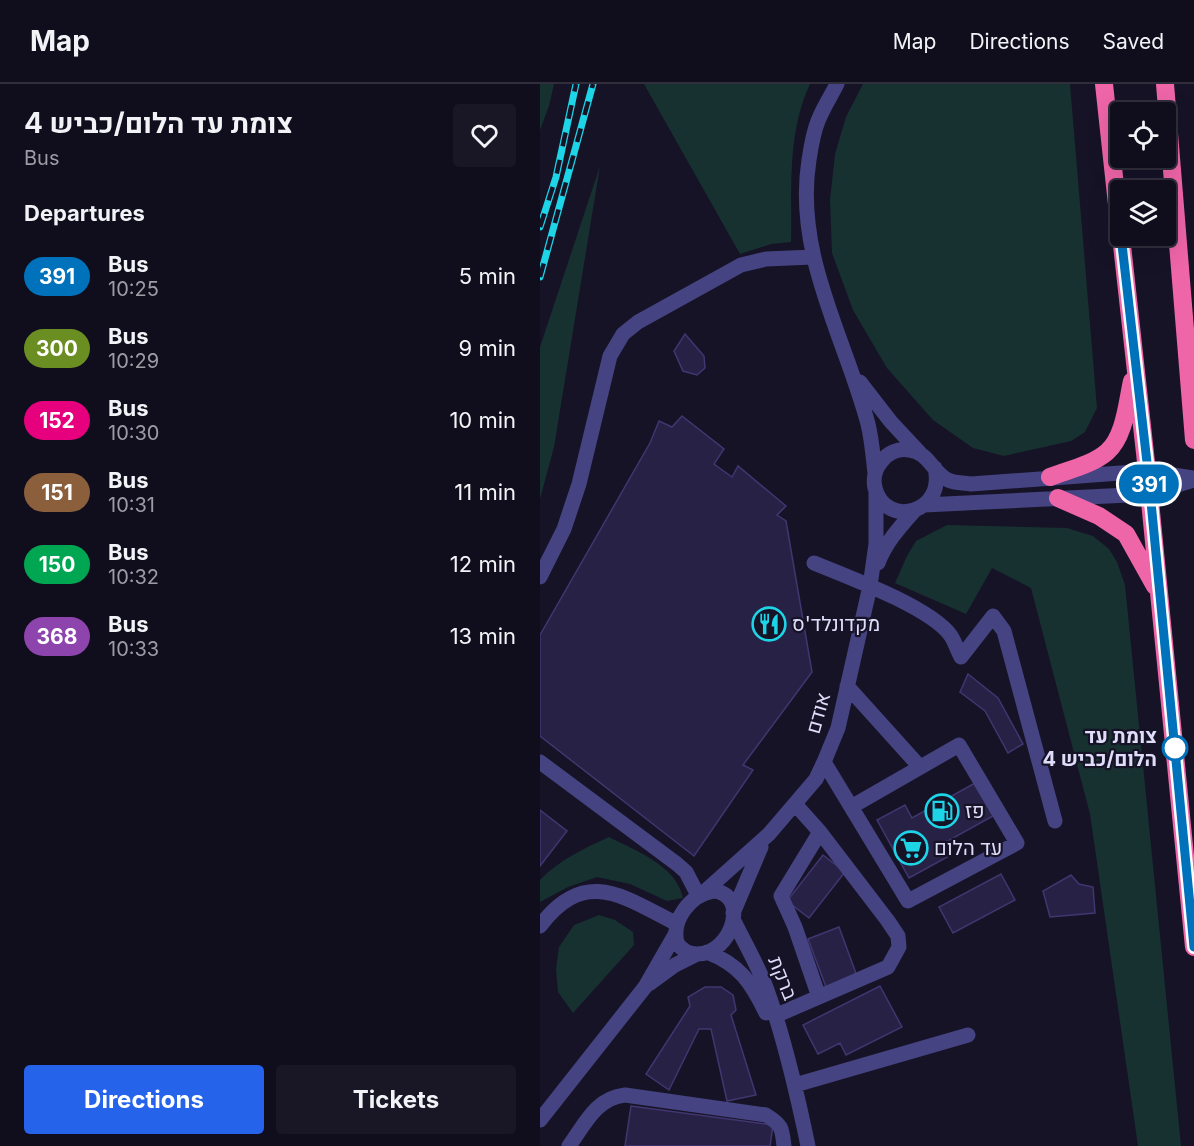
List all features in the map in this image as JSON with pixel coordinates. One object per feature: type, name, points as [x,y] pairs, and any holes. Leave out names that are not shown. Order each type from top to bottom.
[{"type":"highway","points":[[1104,84],[1115,180]]},
{"type":"highway","points":[[1165,84],[1194,440]]},
{"type":"highway","points":[[1122,246],[1148,471],[1194,947]]},
{"type":"highway","points":[[1050,477],[1090,462],[1107,452],[1117,439],[1135,364]]},
{"type":"highway","points":[[1058,498],[1100,516],[1126,534],[1159,594]]},
{"type":"street","points":[[837,84],[818,122],[806,178],[807,211],[813,257],[823,292],[852,368],[869,427],[876,492],[888,506],[896,510],[1149,494],[1194,479]]},
{"type":"street","points":[[540,577],[564,529],[579,484],[610,356],[623,334],[638,322],[741,265],[766,259],[813,257]]},
{"type":"street","points":[[852,368],[873,399],[920,453],[949,481],[971,484],[1148,471],[1194,479]]},
{"type":"street","points":[[875,473],[879,465],[892,452],[911,450],[920,453]]},
{"type":"street","points":[[919,508],[930,500],[937,485],[935,468]]},
{"type":"street","name":"אודם","points":[[701,894],[769,834],[816,779],[824,762],[838,728],[870,586],[876,544],[876,492]]},
{"type":"street","name":"אודם","points":[[870,586],[882,552],[892,537],[919,508]]},
{"type":"street","points":[[814,563],[870,586],[933,619],[950,634],[961,657],[993,616],[1004,631],[1055,821]]},
{"type":"street","points":[[848,686],[920,767]]},
{"type":"street","points":[[824,762],[851,807],[908,901],[1017,843],[959,746],[851,807]]},
{"type":"street","points":[[540,762],[677,864],[701,894]]},
{"type":"street","points":[[775,1016],[888,967],[899,947],[898,936],[820,832],[795,804]]},
{"type":"street","points":[[819,997],[795,927],[781,896],[820,832]]},
{"type":"street","name":"אודם","points":[[733,916],[751,868],[769,834]]},
{"type":"street","points":[[540,926],[551,912],[575,895],[597,890],[615,894],[676,929],[680,947],[687,952],[702,953]]},
{"type":"street","points":[[540,1120],[645,987],[686,909],[701,894],[712,891],[723,893],[731,903],[733,916],[725,941],[675,965],[645,987]]},
{"type":"street","name":"ברקת","points":[[733,916],[759,972],[775,1016],[795,1085],[808,1146]]},
{"type":"street","name":"ברקת","points":[[702,953],[729,962],[749,981],[787,1056]]},
{"type":"street","points":[[795,1085],[968,1035]]},
{"type":"street","points":[[569,1146],[601,1103],[613,1096],[625,1095],[766,1115],[777,1121],[782,1128],[784,1146]]},
{"type":"green space","points":[[540,84],[554,84],[540,130]]},
{"type":"green space","points":[[644,84],[810,84],[797,122],[794,142],[791,242],[771,244],[740,254]]},
{"type":"green space","points":[[863,84],[1070,84],[1097,408],[1085,432],[1071,441],[1004,456],[973,448],[933,420],[887,368],[853,310],[832,253],[830,200],[835,154],[846,117]]},
{"type":"green space","points":[[600,166],[554,447],[540,499],[540,347]]},
{"type":"green space","points":[[947,525],[1067,528],[1093,536],[1109,549],[1117,562],[1125,585],[1181,1146],[1138,1146],[1090,814],[1031,588],[992,568],[966,614],[895,583],[916,541]]},
{"type":"green space","points":[[609,837],[654,860],[664,868],[679,886],[683,898],[667,901],[630,884],[597,877],[568,887],[540,902],[540,880],[547,873],[573,855]]},
{"type":"green space","points":[[599,915],[615,920],[633,932],[634,945],[573,1013],[558,992],[556,969],[559,947],[574,925]]},
{"type":"building","points":[[685,334],[704,356],[705,368],[697,375],[683,371],[674,351]]},
{"type":"building","points":[[682,416],[724,449],[714,464],[732,477],[738,466],[786,506],[777,515],[786,521],[812,672],[743,765],[753,770],[694,856],[540,736],[540,635],[650,443],[659,421],[672,427]]},
{"type":"building","points":[[968,674],[998,698],[1023,744],[1008,753],[985,711],[960,692]]},
{"type":"building","points":[[975,783],[993,816],[944,843],[951,855],[909,878],[877,820],[905,805],[912,818]]},
{"type":"building","points":[[540,810],[567,831],[540,866]]},
{"type":"building","points":[[823,855],[845,872],[809,918],[787,901]]},
{"type":"building","points":[[1001,874],[1015,900],[953,933],[939,907]]},
{"type":"building","points":[[1071,875],[1079,884],[1093,887],[1095,913],[1050,917],[1043,891]]},
{"type":"building","points":[[839,927],[857,976],[826,987],[808,939]]},
{"type":"building","points":[[880,986],[902,1027],[846,1055],[840,1043],[818,1054],[803,1025]]},
{"type":"building","points":[[705,987],[721,987],[733,995],[736,1010],[731,1015],[756,1095],[727,1101],[711,1029],[699,1029],[669,1090],[646,1074],[690,1006],[688,997]]},
{"type":"building","points":[[631,1106],[773,1125],[770,1146],[625,1146]]},
{"type":"railway","points":[[540,227],[556,177],[576,84]]},
{"type":"railway","points":[[540,277],[593,84]]},
{"type":"bus line","name":"391","points":[[1122,246],[1148,471],[1194,947]]},
{"type":"place","name":"מקדונלד'ס","points":[[769,624]]},
{"type":"place","name":"צומת עד הלום/כביש 4","points":[[1175,748]]},
{"type":"place","name":"פז","points":[[942,811]]},
{"type":"place","name":"עד הלום","points":[[911,848]]}]
